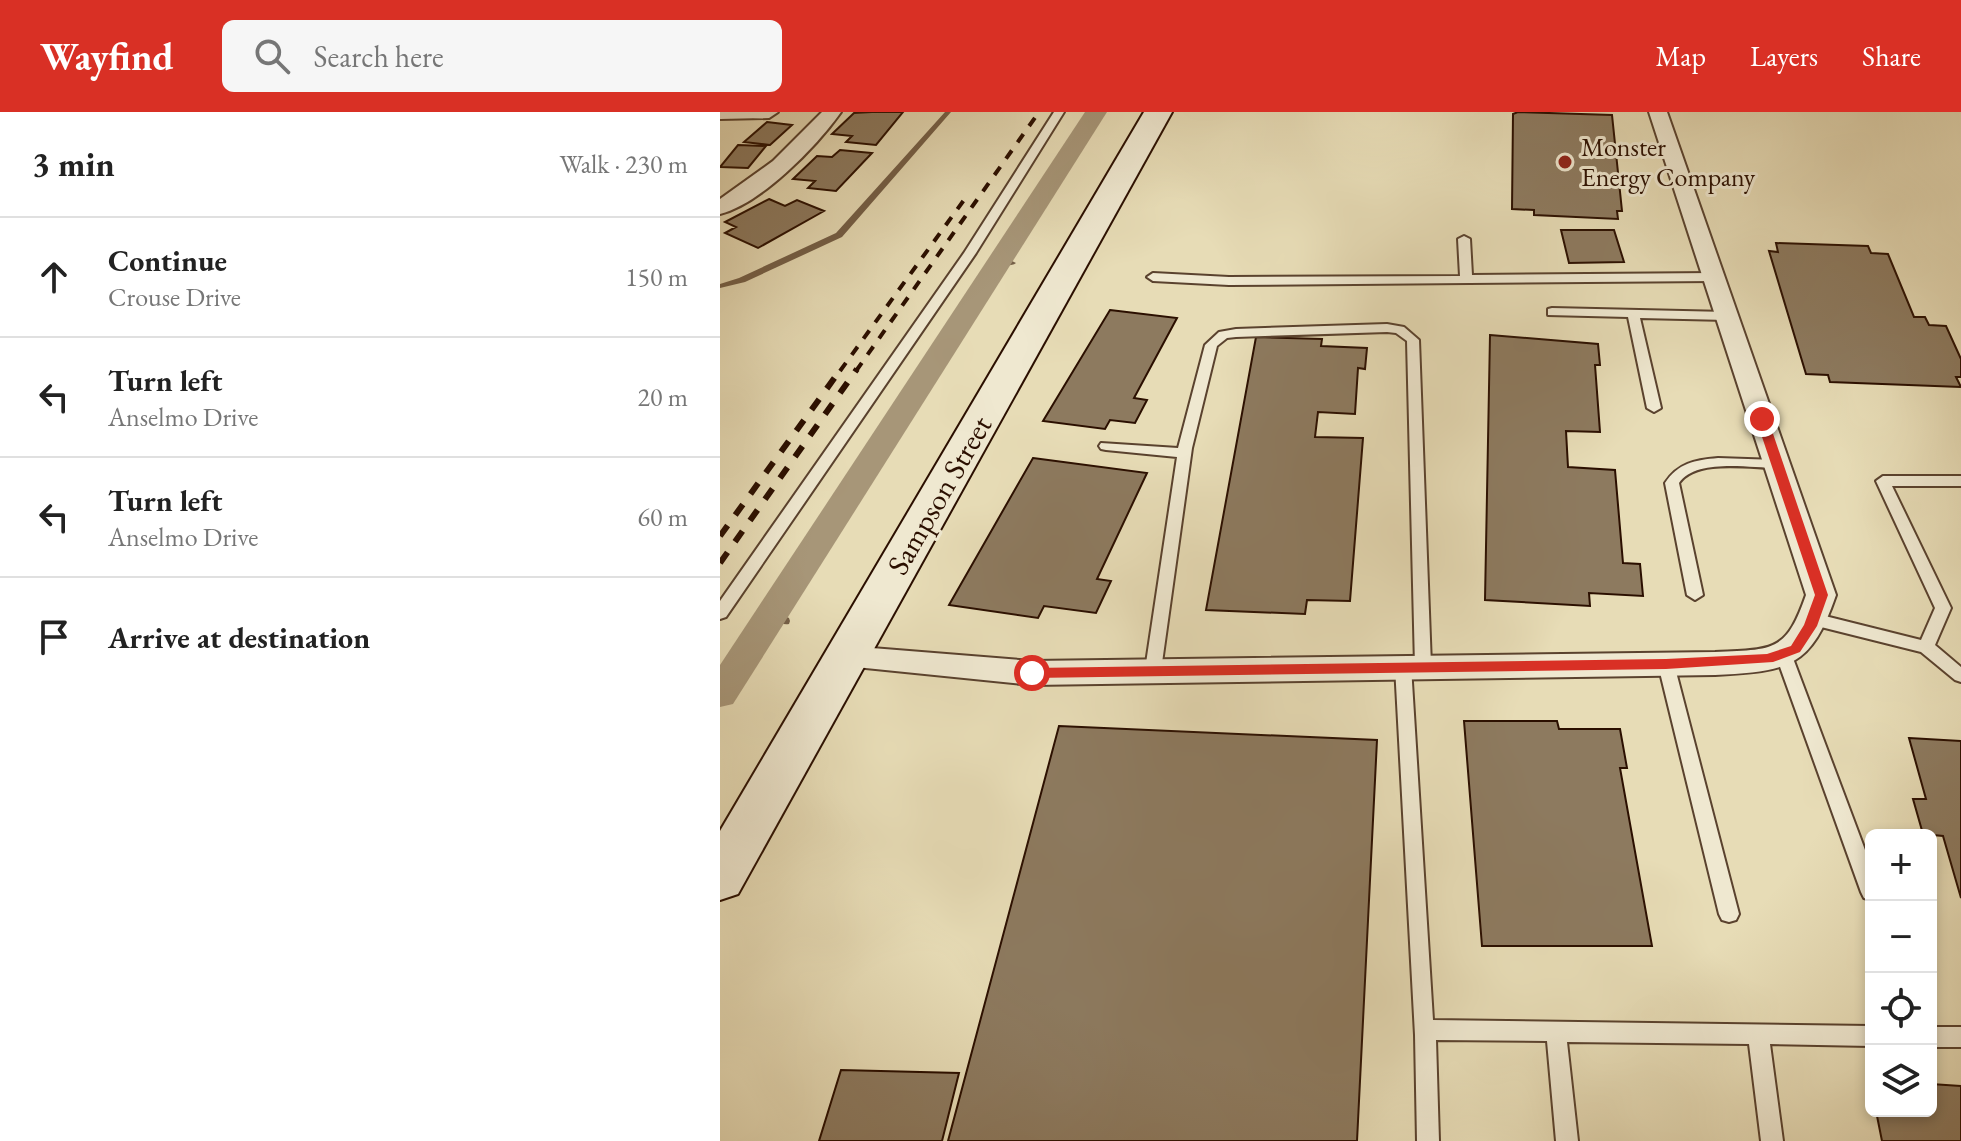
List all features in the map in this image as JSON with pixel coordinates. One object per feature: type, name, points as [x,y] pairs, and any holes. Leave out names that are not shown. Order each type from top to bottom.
[{"type":"street","points":[[720,113],[769,112]]},
{"type":"street","points":[[720,208],[760,184],[800,152],[832,112]]},
{"type":"street","name":"Sampson Street","points":[[720,878],[1158,112]]},
{"type":"street","points":[[847,657],[1032,673],[1666,664],[1768,659],[1795,649],[1813,619],[1821,595],[1658,112]]},
{"type":"lane","points":[[720,613],[970,253],[1059,112]]},
{"type":"lane","points":[[1464,239],[1466,279]]},
{"type":"lane","points":[[1153,277],[1229,281],[1714,277]]},
{"type":"lane","points":[[1552,312],[1727,316]]},
{"type":"lane","points":[[1633,314],[1654,408]]},
{"type":"lane","points":[[1153,670],[1184,453],[1211,345],[1223,335],[1387,328],[1408,334],[1413,340],[1413,666],[1428,1141]]},
{"type":"lane","points":[[1106,446],[1184,453]]},
{"type":"lane","points":[[1695,595],[1672,483],[1675,473],[1684,466],[1698,464],[1777,464]]},
{"type":"lane","points":[[1926,647],[1943,608],[1883,481],[1961,481]]},
{"type":"lane","points":[[1943,608],[1961,607]]},
{"type":"lane","points":[[1813,619],[1926,647],[1961,676]]},
{"type":"lane","points":[[1783,653],[1865,876]]},
{"type":"lane","points":[[1666,664],[1729,914]]},
{"type":"lane","points":[[1425,1031],[1865,1036]]},
{"type":"lane","points":[[1556,1032],[1567,1141]]},
{"type":"lane","points":[[1758,1035],[1772,1141]]},
{"type":"lane","points":[[1937,1037],[1961,1037]]},
{"type":"building","points":[[903,112],[876,145],[846,142],[852,136],[832,134],[854,113]]},
{"type":"building","name":"Monster Energy Company","points":[[1513,114],[1612,115],[1622,211],[1617,211],[1618,219],[1534,215],[1534,210],[1512,209]]},
{"type":"building","points":[[767,122],[792,125],[770,145],[744,142]]},
{"type":"building","points":[[738,145],[766,146],[748,168],[720,167]]},
{"type":"building","points":[[840,150],[872,153],[836,191],[808,188],[815,181],[793,179],[817,156],[832,157]]},
{"type":"building","points":[[769,199],[785,206],[797,200],[824,211],[758,248],[725,233],[736,227],[725,222]]},
{"type":"building","points":[[1561,230],[1614,230],[1624,262],[1569,263]]},
{"type":"building","points":[[1776,243],[1868,246],[1871,253],[1888,254],[1914,317],[1925,317],[1929,325],[1946,326],[1961,359],[1961,377],[1956,377],[1961,387],[1830,382],[1828,375],[1806,374],[1769,251],[1778,252]]},
{"type":"building","points":[[1110,310],[1177,318],[1134,398],[1147,400],[1135,423],[1110,420],[1105,429],[1043,421]]},
{"type":"building","points":[[1490,335],[1598,344],[1600,365],[1595,365],[1600,432],[1566,431],[1568,467],[1615,470],[1623,563],[1640,564],[1643,596],[1589,593],[1590,606],[1485,600]]},
{"type":"building","points":[[1256,337],[1322,339],[1321,346],[1367,348],[1365,369],[1358,368],[1355,414],[1318,412],[1315,437],[1363,438],[1350,601],[1307,600],[1305,614],[1206,610]]},
{"type":"building","points":[[1033,458],[1147,473],[1097,579],[1111,581],[1096,613],[1044,606],[1038,618],[949,605]]},
{"type":"building","points":[[1464,721],[1557,721],[1559,729],[1620,729],[1627,768],[1620,768],[1652,946],[1482,946]]},
{"type":"building","points":[[1059,726],[1377,740],[1357,1141],[948,1141]]},
{"type":"building","points":[[1909,738],[1961,741],[1961,898],[1943,836],[1937,835],[1937,829],[1922,829],[1913,799],[1926,799]]},
{"type":"building","points":[[841,1070],[959,1073],[942,1141],[819,1141]]},
{"type":"building","points":[[1937,1084],[1961,1086],[1961,1141],[1882,1141],[1877,1117],[1937,1117]]},
{"type":"waterway","points":[[720,286],[742,280],[839,235],[948,112]]},
{"type":"waterway","points":[[720,694],[1096,112]]},
{"type":"waterway","points":[[999,262],[1012,263]]},
{"type":"waterway","points":[[772,614],[785,621]]},
{"type":"railway","points":[[856,371],[1039,112]]},
{"type":"railway","points":[[840,371],[964,200]]},
{"type":"railway","points":[[720,536],[841,369]]},
{"type":"railway","points":[[720,563],[857,369]]},
{"type":"place","name":"Monster Energy Company","points":[[1565,162]]},
{"type":"route","points":[[1032,673],[1666,664],[1768,659],[1795,649],[1810,626],[1821,595],[1762,419]]}]
